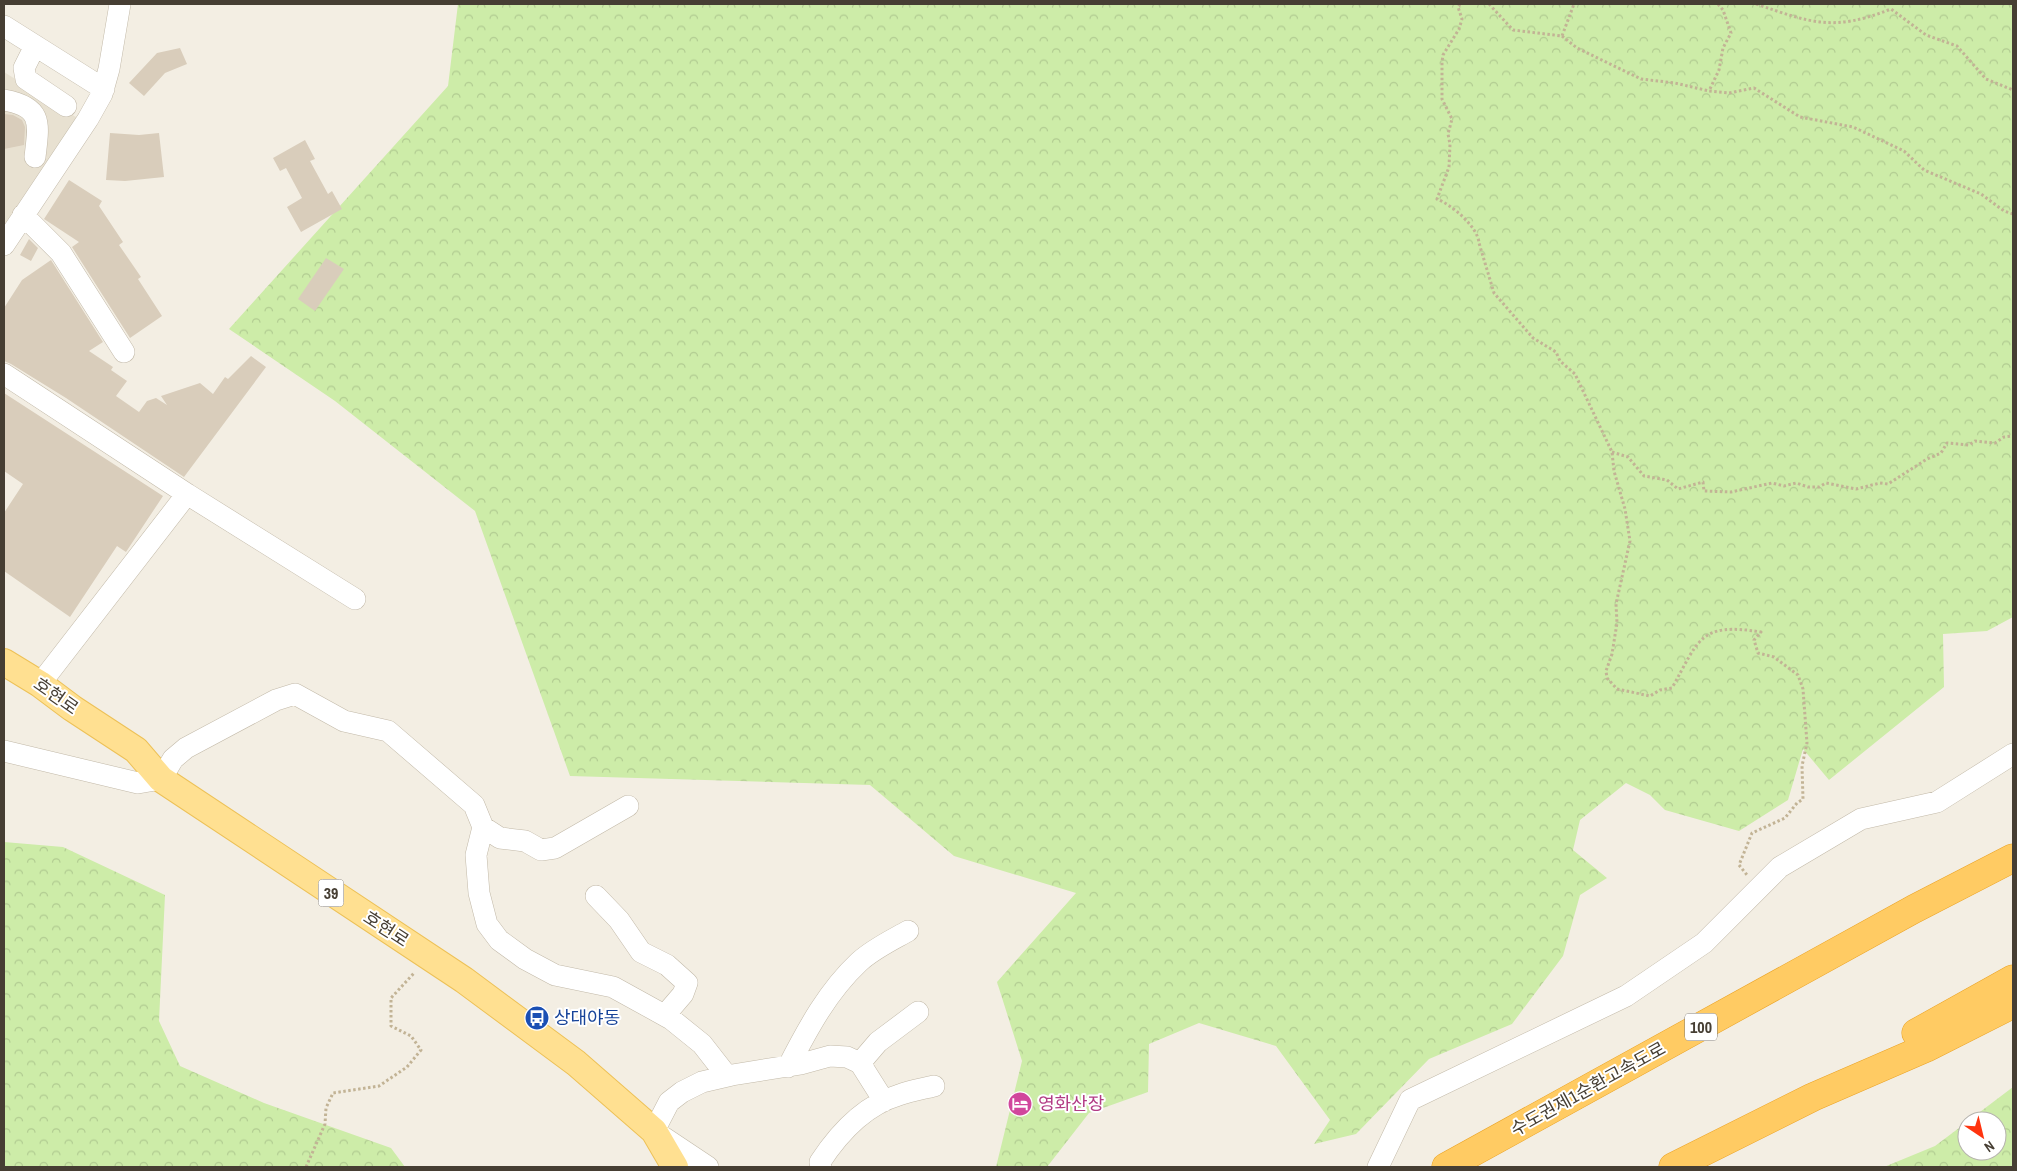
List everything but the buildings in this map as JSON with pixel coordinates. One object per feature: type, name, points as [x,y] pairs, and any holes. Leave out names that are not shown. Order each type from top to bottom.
[{"type":"highway","name":"수도권제1순환고속도로","points":[[1914,910],[2013,845]]},
{"type":"highway","name":"수도권제1순환고속도로","points":[[1446,1167],[1914,910],[2013,858]]},
{"type":"highway","points":[[1812,1097],[1913,1035],[2013,979]]},
{"type":"highway","points":[[1673,1167],[1812,1097],[1926,1048],[2013,1004]]},
{"type":"main road","name":"호현로","points":[[4,662],[40,684],[72,708],[136,750],[161,779],[464,980],[576,1063],[654,1131],[675,1167]]},
{"type":"street","points":[[4,245],[88,119],[104,89],[120,4]]},
{"type":"street","points":[[4,26],[104,89]]},
{"type":"street","points":[[35,46],[24,68],[26,79],[66,106]]},
{"type":"street","points":[[4,100],[19,103],[32,111],[36,119],[38,135],[35,157]]},
{"type":"street","points":[[23,215],[61,253],[124,352]]},
{"type":"street","points":[[4,374],[187,494],[355,599]]},
{"type":"street","points":[[40,684],[187,494]]},
{"type":"street","points":[[4,751],[138,783],[161,779],[173,759],[186,748],[276,700],[295,694],[344,721],[388,731],[474,805],[484,827],[500,838],[525,841],[541,850],[554,848],[628,806]]},
{"type":"street","points":[[1378,1167],[1410,1100],[1626,996],[1704,943],[1780,867],[1861,819],[1937,802],[2013,754]]},
{"type":"street","points":[[484,827],[476,855],[478,893],[487,924],[499,940],[525,959],[555,975],[613,987],[665,1015],[702,1044],[727,1076]]},
{"type":"street","points":[[596,896],[619,920],[641,952],[667,965],[687,983],[683,994],[665,1015]]},
{"type":"street","points":[[788,1067],[818,1011],[837,986],[860,960],[908,931]]},
{"type":"street","points":[[860,1063],[878,1042],[918,1012]]},
{"type":"street","points":[[708,1167],[654,1131],[669,1102],[682,1092],[702,1082],[727,1076],[788,1067],[830,1056],[847,1056],[860,1063],[884,1101]]},
{"type":"street","points":[[821,1167],[820,1162],[834,1141],[852,1123],[875,1105],[898,1095],[934,1086]]},
{"type":"path","points":[[1460,4],[1458,8],[1462,19],[1459,29],[1443,55],[1442,98],[1452,119],[1448,134],[1450,144],[1449,167],[1437,199],[1450,206],[1474,228],[1479,236],[1494,293],[1533,338],[1556,352],[1560,361],[1575,374],[1612,452],[1614,471],[1625,509],[1630,542],[1616,604],[1616,631],[1606,671],[1607,678],[1617,689],[1650,696],[1660,690],[1672,688],[1697,643],[1714,630],[1731,629],[1761,632],[1754,640],[1758,654],[1774,657],[1798,674],[1803,689],[1807,743],[1802,766],[1804,799],[1797,803],[1785,818],[1752,833],[1739,865],[1741,870],[1760,887]]},
{"type":"path","points":[[1489,4],[1512,30],[1562,36],[1577,48],[1641,79],[1729,93],[1754,88],[1800,118],[1853,127],[1904,151],[1924,170],[1981,194],[2004,211],[2013,214]]},
{"type":"path","points":[[1562,36],[1574,4]]},
{"type":"path","points":[[1709,91],[1719,70],[1723,48],[1731,33],[1723,10],[1718,4]]},
{"type":"path","points":[[1756,4],[1803,20],[1834,24],[1866,19],[1891,9],[1926,35],[1957,46],[1986,80],[2013,90]]},
{"type":"path","points":[[1612,452],[1628,457],[1644,476],[1667,480],[1678,489],[1703,482],[1704,491],[1731,492],[1772,483],[1784,486],[1796,483],[1808,487],[1819,487],[1826,483],[1856,489],[1880,483],[1888,484],[1927,459],[1941,453],[1947,443],[1969,445],[1975,441],[1996,443],[2004,437],[2013,436]]},
{"type":"path","points":[[306,1167],[325,1124],[326,1108],[334,1093],[379,1086],[407,1067],[421,1050],[411,1036],[391,1026],[391,998],[421,967],[433,959]]},
{"type":"shaded area","points":[[4,72],[79,119],[4,237]]},
{"type":"green space","points":[[458,4],[2013,4],[2013,617],[1987,631],[1943,634],[1944,687],[1829,780],[1803,749],[1788,800],[1739,831],[1665,810],[1650,795],[1626,783],[1580,820],[1573,850],[1607,878],[1580,895],[1563,956],[1512,1024],[1429,1059],[1356,1134],[1314,1144],[1330,1120],[1276,1046],[1199,1023],[1149,1044],[1148,1092],[1089,1113],[1047,1167],[996,1167],[1022,1061],[997,982],[1076,893],[954,856],[870,785],[570,776],[475,511],[335,401],[229,329],[448,86]]},
{"type":"green space","points":[[4,842],[63,847],[165,895],[159,1021],[180,1066],[264,1103],[391,1148],[405,1167],[4,1167]]},
{"type":"green space","points":[[2013,1087],[2013,1167],[1884,1167],[1935,1146],[1957,1130],[1957,1161],[2007,1161],[2007,1111],[1981,1111]]},
{"type":"place","name":"상대야동","points":[[537,1018]]},
{"type":"place","name":"영화산장","points":[[1020,1104]]}]
